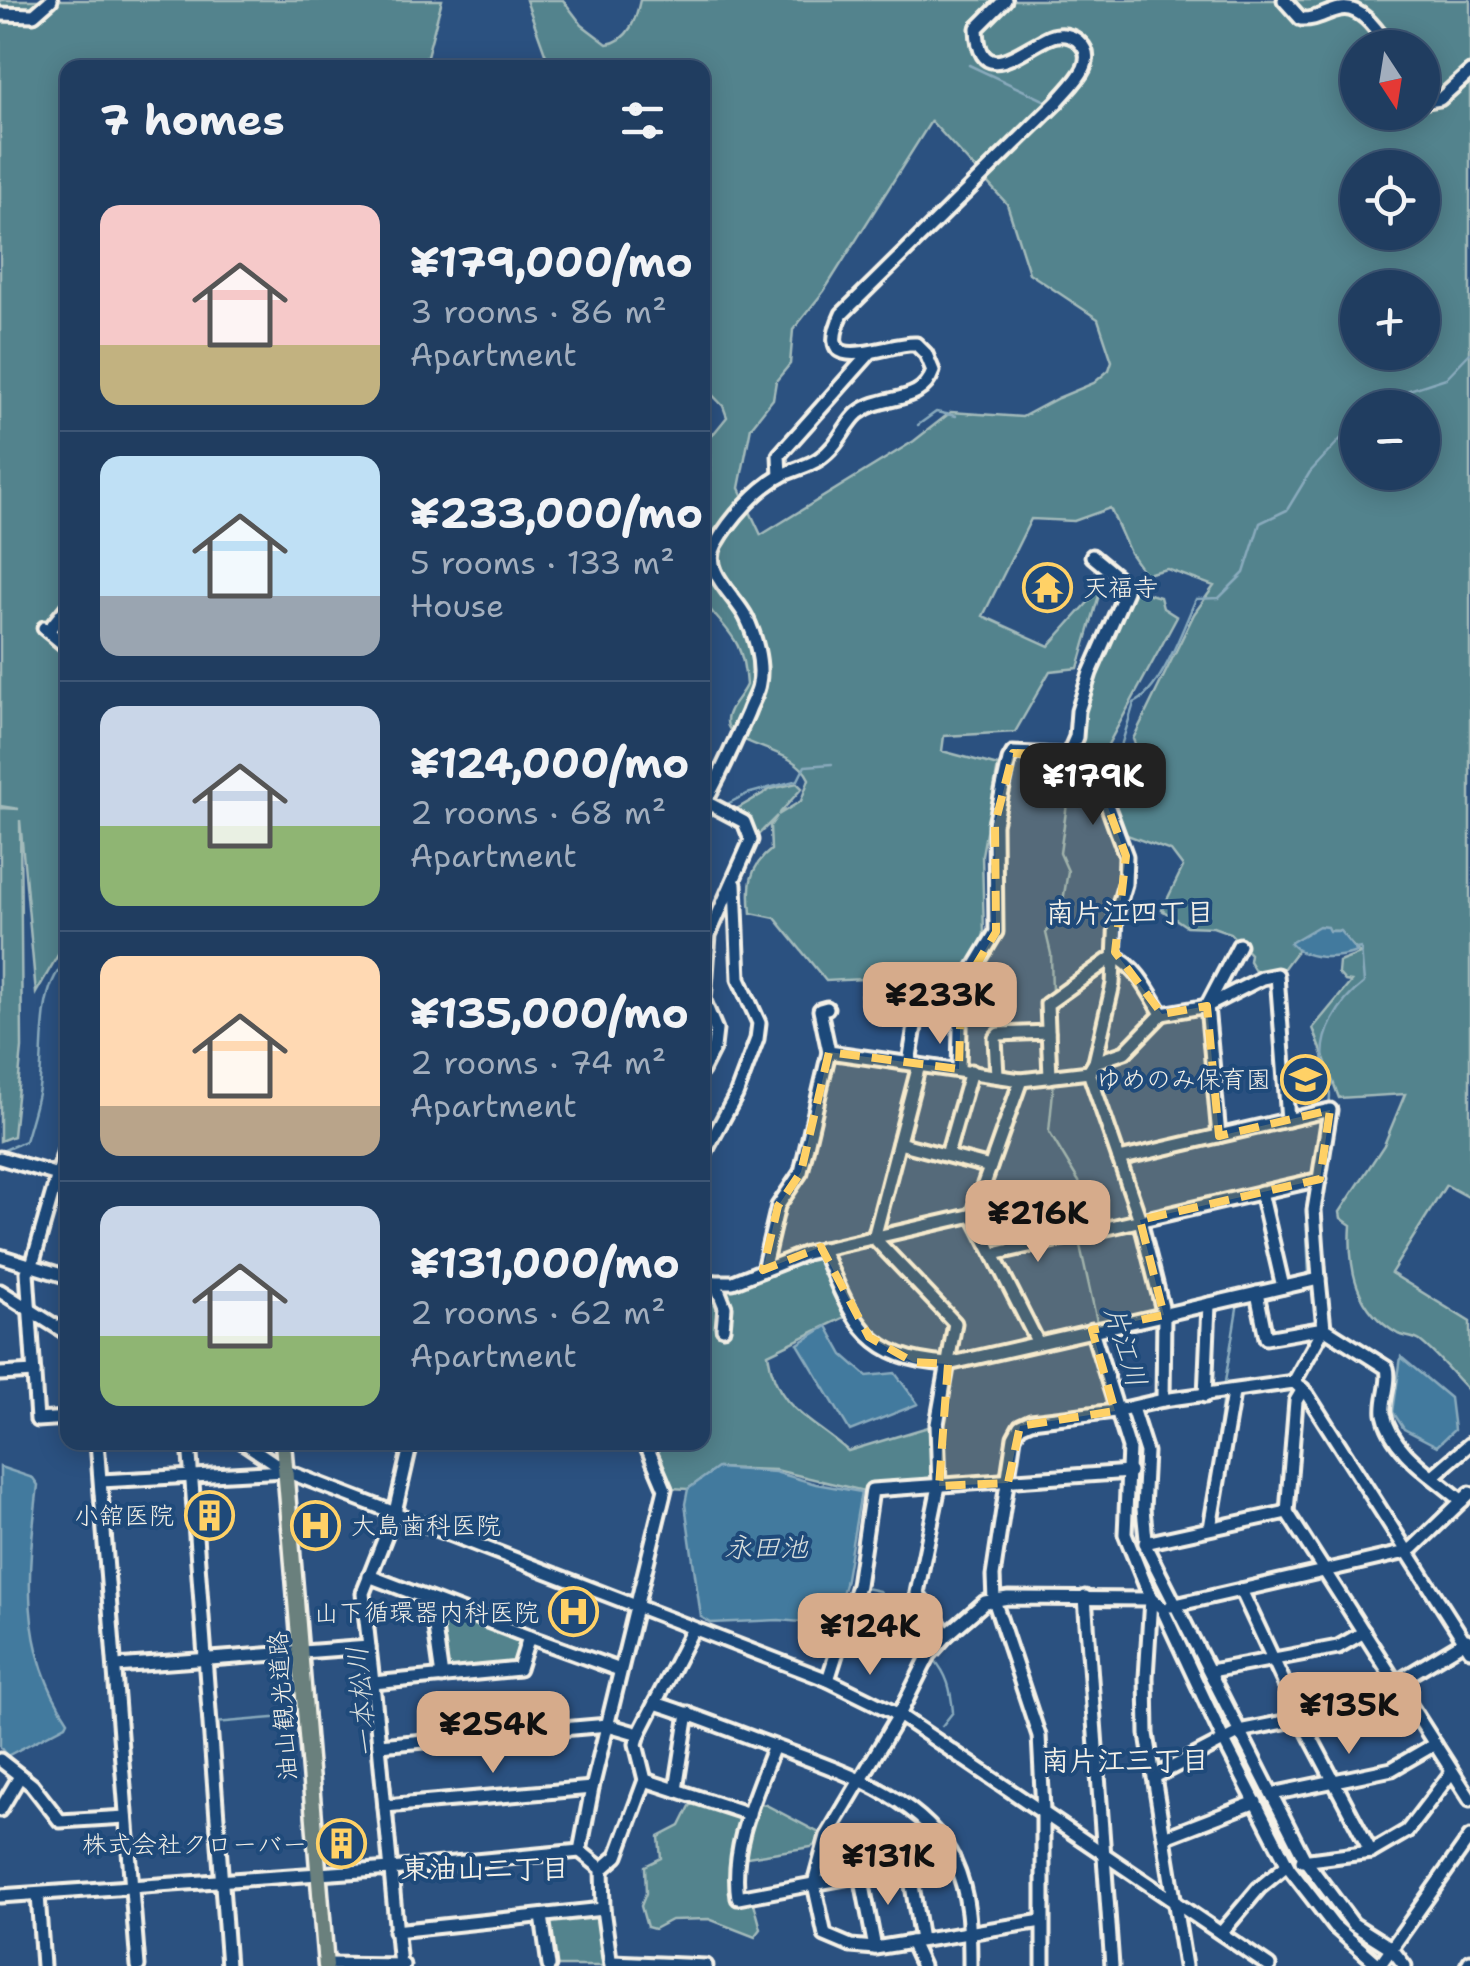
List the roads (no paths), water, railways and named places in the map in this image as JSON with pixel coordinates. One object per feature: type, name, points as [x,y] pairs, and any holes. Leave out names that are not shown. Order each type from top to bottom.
[{"type":"main road","name":"油山観光道路","points":[[284,1450],[326,1965]]},
{"type":"street","points":[[0,14],[34,16],[51,0]]},
{"type":"street","points":[[710,925],[751,840],[744,822],[711,807],[760,683],[757,649],[746,615],[716,573],[711,558],[726,530],[760,491],[780,476],[818,460],[842,438],[856,414],[914,395],[929,382],[933,370],[916,344],[889,346],[870,354],[848,354],[838,346],[835,330],[842,314],[1082,73],[1088,59],[1084,46],[1063,34],[1045,38],[1013,59],[996,61],[984,54],[977,44],[977,28],[1005,0]]},
{"type":"street","points":[[1284,0],[1301,19],[1315,20],[1343,8],[1355,10],[1373,30]]},
{"type":"street","points":[[1440,98],[1470,72]]},
{"type":"street","points":[[780,476],[779,454],[870,354]]},
{"type":"street","points":[[1066,760],[1076,737],[1078,711],[1090,673],[1126,591],[1116,576],[1092,556]]},
{"type":"street","points":[[60,614],[46,629],[60,641]]},
{"type":"street","points":[[947,1155],[965,1070],[961,990],[996,932],[996,824],[1008,760],[1013,753],[1060,755],[1100,786],[1126,856],[1116,914],[1113,984],[1092,1067],[1140,1220],[1164,1315],[1164,1400]]},
{"type":"street","points":[[710,1143],[736,1095],[757,1039],[758,1024],[740,979],[734,874]]},
{"type":"street","points":[[1219,1136],[1207,1006],[1239,946]]},
{"type":"street","points":[[1056,1076],[1048,1032],[1053,998],[1114,956]]},
{"type":"street","points":[[1114,956],[1121,958],[1143,982],[1162,1014]]},
{"type":"street","points":[[829,1052],[1021,1080],[1056,1076],[1092,1067],[1125,1052],[1162,1014],[1207,1006],[1262,978],[1277,976],[1288,1120]]},
{"type":"street","points":[[872,998],[918,1002],[914,1064],[899,1143],[874,1238]]},
{"type":"street","points":[[763,1270],[778,1206],[802,1172],[829,1052],[820,1010],[827,1008]]},
{"type":"street","points":[[710,1016],[716,1030],[710,1055]]},
{"type":"street","points":[[997,1076],[995,1038],[1000,1034],[1048,1032]]},
{"type":"street","points":[[1021,1080],[973,1215],[1038,1343]]},
{"type":"street","points":[[1119,1159],[1326,1111],[1314,1210],[1324,1328],[1298,1386],[1287,1512],[1470,1799]]},
{"type":"street","points":[[899,1143],[990,1167]]},
{"type":"street","points":[[0,1158],[60,1176]]},
{"type":"street","points":[[994,1254],[1315,1180]]},
{"type":"street","points":[[60,1183],[27,1272],[38,1420],[60,1419]]},
{"type":"street","points":[[1261,1192],[1282,1284]]},
{"type":"street","points":[[710,1282],[733,1282],[822,1249],[973,1215]]},
{"type":"street","points":[[874,1238],[955,1323],[937,1424],[938,1486],[917,1593],[948,1635]]},
{"type":"street","points":[[822,1249],[851,1313],[869,1337],[913,1362],[948,1364],[1320,1278]]},
{"type":"street","points":[[0,1256],[60,1275]]},
{"type":"street","points":[[710,1284],[725,1307],[723,1328]]},
{"type":"street","points":[[0,1291],[60,1329]]},
{"type":"street","points":[[1162,1608],[1407,1550],[1466,1497],[1434,1476],[1390,1435],[1383,1410],[1387,1368],[1324,1328],[1266,1338],[1245,1296]]},
{"type":"street","points":[[1205,1396],[1209,1304]]},
{"type":"street","points":[[1098,1329],[1125,1409],[1146,1452],[1144,1539],[1305,1860],[1353,1924],[1391,1948],[1404,1966]]},
{"type":"street","points":[[0,1374],[34,1372]]},
{"type":"street","points":[[1043,1966],[1039,1736],[994,1600],[993,1576],[1014,1436],[1020,1426],[1031,1421],[1164,1400],[1298,1386]]},
{"type":"street","points":[[1154,1777],[1241,1732],[1354,1708],[1468,1644],[1298,1386]]},
{"type":"street","points":[[1210,1528],[1227,1394]]},
{"type":"street","points":[[1125,1409],[1130,1472],[1125,1534],[1151,1598],[1162,1608],[1288,1867],[1334,1926],[1379,1966],[1470,1837]]},
{"type":"street","points":[[1434,1476],[1470,1444]]},
{"type":"street","points":[[98,1450],[138,1966]]},
{"type":"street","points":[[190,1450],[228,1966]]},
{"type":"street","points":[[254,1450],[286,1471],[828,1680],[899,1716],[1269,1966]]},
{"type":"street","points":[[326,1965],[402,1965],[378,1683],[363,1593],[400,1514],[409,1450]]},
{"type":"street","points":[[580,1851],[665,1489],[648,1450]]},
{"type":"street","points":[[101,1481],[286,1471]]},
{"type":"street","points":[[828,1680],[858,1586],[872,1490],[1130,1472]]},
{"type":"street","points":[[1144,1539],[1287,1512]]},
{"type":"street","points":[[373,1577],[620,1670]]},
{"type":"street","points":[[1241,1590],[1301,1719],[1371,1852]]},
{"type":"street","points":[[1085,1598],[1112,1966]]},
{"type":"street","points":[[1042,1921],[875,1948],[851,1946],[825,1935],[814,1884],[827,1836],[899,1716],[929,1654],[984,1602],[1151,1598]]},
{"type":"street","points":[[1151,1598],[1147,1734],[1185,1966]]},
{"type":"street","points":[[431,1600],[442,1677]]},
{"type":"street","points":[[602,1869],[618,1856],[645,1780],[636,1744],[692,1629]]},
{"type":"street","points":[[1211,1671],[1338,1647],[1364,1632]]},
{"type":"street","points":[[378,1683],[520,1670],[529,1637]]},
{"type":"street","points":[[116,1666],[369,1647]]},
{"type":"street","points":[[655,1703],[861,1778],[918,1816],[954,1858],[968,1895],[970,1966]]},
{"type":"street","points":[[676,1790],[688,1713]]},
{"type":"street","points":[[384,1744],[608,1725],[640,1734]]},
{"type":"street","points":[[1272,1794],[1392,1769],[1434,1744]]},
{"type":"street","points":[[774,1746],[749,1814],[734,1874],[738,1898],[954,1858]]},
{"type":"street","points":[[0,1760],[32,1784],[60,1821],[126,1817]]},
{"type":"street","points":[[1221,1933],[1259,1888],[1288,1867],[1305,1860],[1371,1852],[1408,1831],[1452,1772]]},
{"type":"street","points":[[0,1810],[20,1776]]},
{"type":"street","points":[[645,1780],[749,1814]]},
{"type":"street","points":[[390,1806],[592,1788]]},
{"type":"street","points":[[1164,1838],[1256,1802]]},
{"type":"street","points":[[0,1896],[395,1869],[580,1851],[602,1869],[611,1964],[706,1966]]},
{"type":"street","points":[[909,1866],[922,1966]]},
{"type":"street","points":[[861,1875],[875,1948]]},
{"type":"street","points":[[38,1895],[43,1966]]},
{"type":"street","points":[[400,1931],[603,1910]]},
{"type":"street","points":[[542,1916],[548,1966]]},
{"type":"water","points":[[1319,926],[1340,931],[1357,952],[1321,957],[1304,953],[1290,943]]},
{"type":"water","points":[[827,1326],[843,1355],[867,1376],[895,1373],[918,1404],[850,1431],[798,1344]]},
{"type":"water","points":[[1401,1357],[1450,1398],[1454,1430],[1437,1446],[1404,1429],[1393,1412]]},
{"type":"water","points":[[0,1467],[33,1478],[38,1485],[30,1577],[34,1636],[52,1693],[68,1721],[7,1756],[0,1747]]},
{"type":"water","name":"永田池","points":[[717,1468],[775,1472],[861,1492],[845,1584],[836,1614],[823,1624],[779,1620],[711,1623],[701,1617],[685,1504],[688,1489]]},
{"type":"waterway","points":[[969,65],[1048,102]]},
{"type":"waterway","name":"片江川","points":[[1409,390],[1446,378],[1470,353]]},
{"type":"waterway","points":[[918,425],[936,412],[956,416]]},
{"type":"waterway","name":"片江川","points":[[1101,779],[1121,746],[1134,703],[1144,697],[1162,673],[1196,599],[1219,598],[1244,573],[1260,523],[1287,510],[1310,472],[1340,440]]},
{"type":"waterway","name":"一本松川","points":[[723,806],[747,794],[798,780],[805,766],[832,764]]},
{"type":"waterway","name":"片江川","points":[[1052,993],[1046,933],[1063,901],[1068,871],[1060,853],[1072,769]]},
{"type":"waterway","points":[[1329,1105],[1323,1053],[1328,1030],[1339,1009],[1364,983],[1361,948],[1356,949]]},
{"type":"waterway","points":[[0,1152],[25,1141],[39,1088],[46,1002],[60,970]]},
{"type":"waterway","name":"片江川","points":[[1054,1081],[1049,1132],[1087,1195],[1091,1226]]},
{"type":"waterway","points":[[1313,1177],[1322,1126]]},
{"type":"waterway","points":[[1309,1276],[1306,1212],[1311,1185]]},
{"type":"waterway","name":"片江川","points":[[1079,1241],[1098,1326]]},
{"type":"waterway","points":[[1224,1388],[1238,1302]]},
{"type":"waterway","name":"片江川","points":[[1100,1333],[1123,1407]]},
{"type":"waterway","points":[[1148,1536],[1206,1522],[1223,1395]]},
{"type":"waterway","name":"片江川","points":[[1125,1415],[1136,1446],[1131,1529],[1137,1549]]},
{"type":"waterway","name":"一本松川","points":[[402,1509],[416,1450]]},
{"type":"waterway","name":"一本松川","points":[[378,1570],[398,1522]]},
{"type":"waterway","name":"片江川","points":[[1142,1561],[1230,1731]]},
{"type":"waterway","points":[[861,1587],[879,1591],[928,1653]]},
{"type":"waterway","name":"一本松川","points":[[370,1591],[380,1677]]},
{"type":"waterway","points":[[933,1658],[945,1677],[952,1704],[953,1712],[942,1726]]},
{"type":"waterway","name":"一本松川","points":[[380,1685],[386,1742]]},
{"type":"waterway","points":[[215,1723],[297,1716]]},
{"type":"waterway","name":"片江川","points":[[1233,1738],[1296,1864],[1348,1926]]},
{"type":"waterway","name":"一本松川","points":[[387,1750],[393,1801]]},
{"type":"waterway","name":"一本松川","points":[[394,1809],[395,1856]]},
{"type":"waterway","name":"片江川","points":[[1354,1932],[1382,1956]]},
{"type":"place","name":"天福寺","points":[[1048,587]]},
{"type":"place","name":"ゆめのみ保育園","points":[[1306,1079]]},
{"type":"place","name":"小舘医院","points":[[209,1515]]},
{"type":"place","name":"大島歯科医院","points":[[316,1525]]},
{"type":"place","name":"山下循環器内科医院","points":[[574,1612]]},
{"type":"place","name":"株式会社クローバー","points":[[342,1844]]},
{"type":"district","name":"南片江四丁目","points":[[1130,912]]},
{"type":"district","name":"南片江三丁目","points":[[1125,1760]]},
{"type":"district","name":"東油山二丁目","points":[[485,1868]]}]
